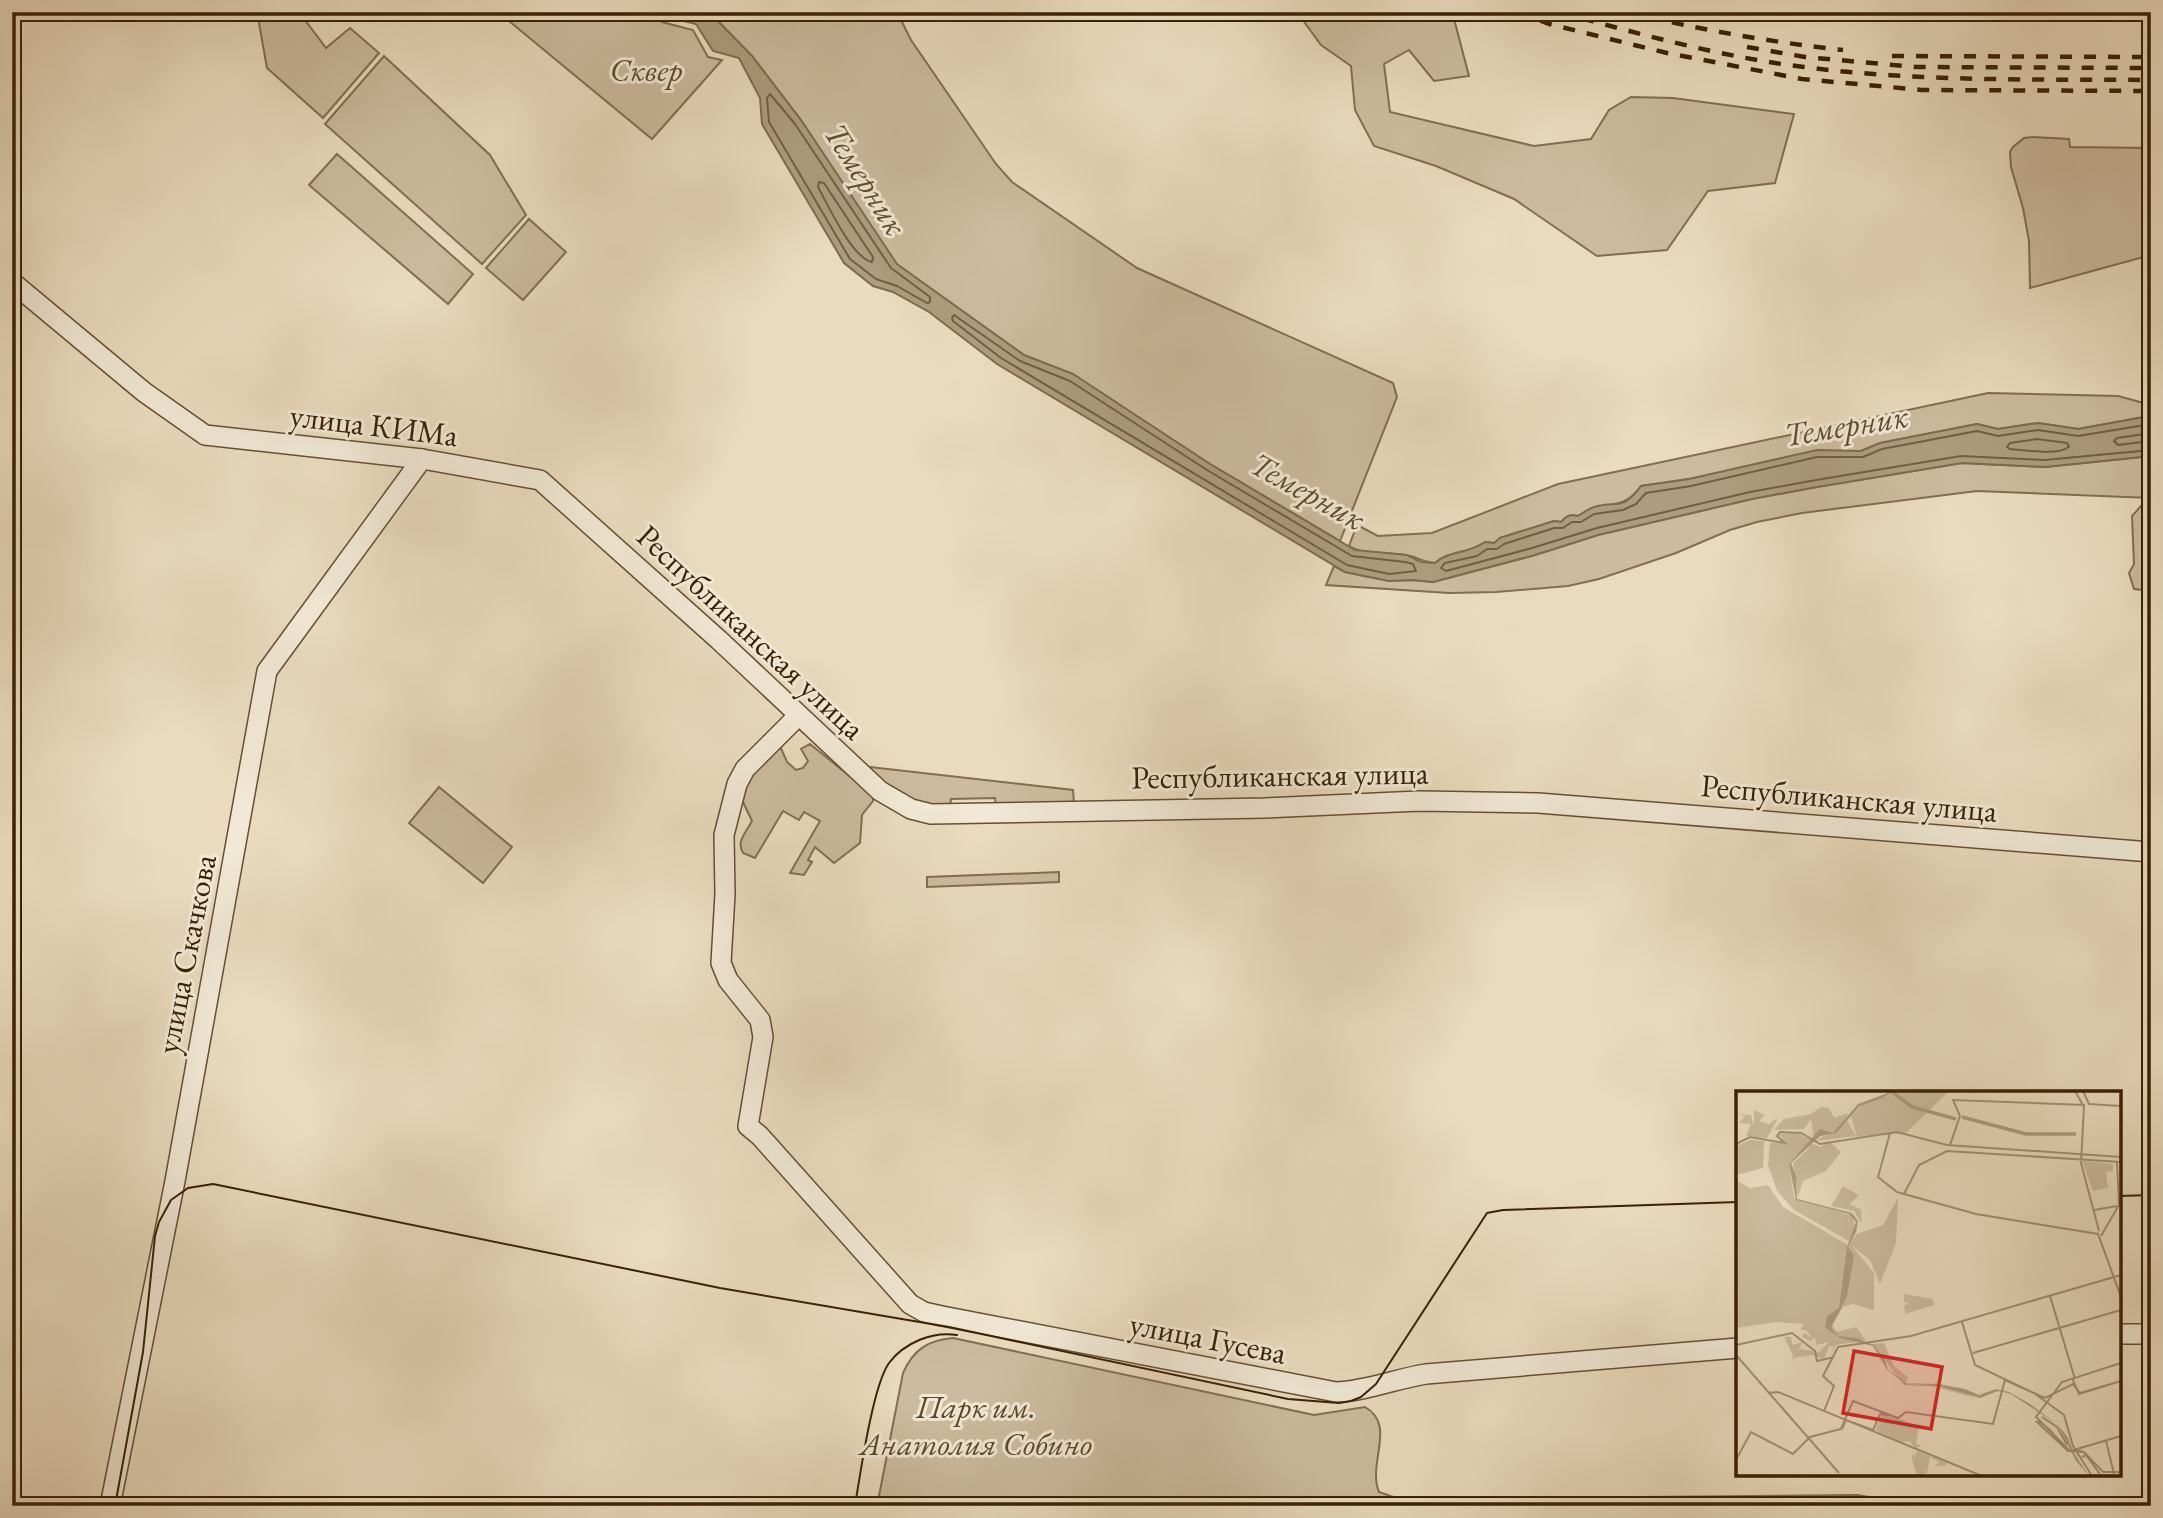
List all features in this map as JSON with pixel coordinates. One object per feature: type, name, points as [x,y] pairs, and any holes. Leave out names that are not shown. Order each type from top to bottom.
[{"type":"street","name":"улица КИМа","points":[[12,282],[144,392],[205,435],[422,459],[536,479]]},
{"type":"street","name":"улица Скачкова","points":[[110,1506],[175,1181],[267,671],[422,459]]},
{"type":"street","name":"Республиканская улица","points":[[536,479],[548,486],[638,567],[880,791],[911,809],[931,814],[1265,808],[1419,801],[1538,803],[2151,852]]},
{"type":"street","name":"улица Гусева","points":[[798,716],[742,773],[724,835],[725,894],[721,963],[723,973],[760,1020],[763,1037],[748,1126],[760,1136],[910,1304],[933,1314],[1336,1392],[1355,1392],[1426,1374],[1736,1348]]},
{"type":"street","points":[[2121,1334],[2151,1334]]},
{"type":"green space","points":[[257,12],[299,12],[326,48],[350,28],[379,53],[323,118],[267,68]]},
{"type":"green space","name":"Сквер","points":[[498,12],[655,12],[662,22],[693,30],[708,57],[722,60],[652,139]]},
{"type":"green space","points":[[709,12],[897,12],[911,40],[996,164],[1012,182],[1137,268],[1393,383],[1397,397],[1340,541],[1210,464],[1073,375],[1024,355],[896,264],[801,120],[752,56]]},
{"type":"green space","points":[[1297,12],[1446,12],[1453,15],[1469,76],[1434,81],[1409,50],[1384,64],[1390,112],[1534,146],[1591,139],[1609,110],[1631,97],[1673,98],[1794,114],[1775,183],[1708,191],[1667,250],[1597,256],[1514,199],[1436,166],[1374,146],[1355,110],[1351,66],[1321,45]]},
{"type":"green space","points":[[384,56],[490,155],[526,215],[482,264],[325,124]]},
{"type":"green space","points":[[2024,138],[2069,139],[2070,147],[2151,148],[2151,255],[2030,288],[2029,241],[2011,167],[2010,152]]},
{"type":"green space","points":[[337,154],[473,274],[448,304],[309,185]]},
{"type":"green space","points":[[529,219],[566,252],[523,300],[486,268]]},
{"type":"green space","points":[[1988,393],[2118,396],[2151,405],[2151,417],[2078,429],[2038,423],[1998,429],[1977,424],[1880,443],[1861,451],[1829,452],[1641,486],[1627,500],[1619,503],[1596,508],[1578,516],[1568,516],[1561,522],[1554,521],[1500,538],[1495,543],[1485,542],[1472,549],[1446,556],[1435,563],[1406,555],[1364,551],[1349,546],[1357,525],[1378,536],[1432,533],[1558,484]]},
{"type":"green space","points":[[2151,456],[2151,498],[1977,491],[1802,513],[1730,530],[1676,553],[1599,579],[1568,586],[1449,593],[1326,585],[1334,566],[1345,572],[1389,581],[1433,582],[1598,535],[1752,499],[1962,463],[2045,467]]},
{"type":"green space","points":[[2141,506],[2151,509],[2151,591],[2134,589],[2129,573],[2134,564],[2132,516]]},
{"type":"green space","points":[[810,744],[873,795],[873,801],[862,815],[860,843],[834,863],[815,847],[808,860],[812,862],[804,875],[790,873],[820,821],[804,812],[799,820],[783,811],[755,858],[743,853],[741,849],[743,837],[752,821],[742,800],[744,779],[780,746],[787,762],[796,770],[803,768],[808,761],[801,749]]},
{"type":"green space","points":[[861,766],[1073,790],[1074,803],[996,806],[995,798],[951,799],[950,807],[925,804],[880,782]]},
{"type":"green space","points":[[439,787],[512,847],[483,883],[409,823]]},
{"type":"green space","points":[[1059,872],[1059,882],[927,887],[927,877]]},
{"type":"green space","name":"Парк им. Анатолия Собино","points":[[953,1338],[1314,1415],[1365,1407],[1379,1424],[1376,1481],[1379,1492],[1399,1499],[1857,1495],[1869,1497],[1879,1506],[877,1506],[903,1373],[922,1348],[936,1341]]},
{"type":"water","points":[[664,12],[709,12],[752,56],[801,120],[897,264],[1024,355],[1073,374],[1210,464],[1355,550],[1407,555],[1421,562],[1435,563],[1446,556],[1472,549],[1485,542],[1494,543],[1500,538],[1554,521],[1561,522],[1568,516],[1578,516],[1594,507],[1619,504],[1629,499],[1641,486],[1689,479],[1817,450],[1861,451],[1880,443],[1977,424],[1998,429],[2038,423],[2078,429],[2151,417],[2151,456],[2045,467],[1962,463],[1817,487],[1752,499],[1598,535],[1433,582],[1389,581],[1345,572],[997,364],[929,312],[893,292],[873,286],[844,263],[762,124],[760,98],[739,58],[713,51],[696,24],[668,17]]},
{"type":"tram line","points":[[115,1506],[143,1352],[155,1236],[171,1200],[188,1188],[213,1184],[720,1288],[949,1327],[1288,1399],[1339,1403],[1361,1397],[1376,1384],[1487,1213],[1503,1210],[1736,1202]]},
{"type":"tram line","points":[[2121,1196],[2151,1195]]},
{"type":"tram line","points":[[855,1506],[873,1410],[883,1374],[889,1363],[902,1350],[919,1340],[938,1335],[957,1335]]},
{"type":"railway","points":[[1518,12],[1549,24],[1667,53],[1802,79],[1922,90],[2151,91]]},
{"type":"railway","points":[[1559,12],[1711,51],[1773,63],[1847,72],[1934,77],[2151,80]]},
{"type":"railway","points":[[1625,12],[1734,34],[1843,50]]},
{"type":"railway","points":[[1747,47],[1805,57],[1916,67],[2151,68]]},
{"type":"railway","points":[[1892,56],[2151,57]]},
{"type":"water label","name":"Темерник","points":[[866,179]]},
{"type":"water label","name":"Темерник","points":[[1846,425]]},
{"type":"water label","name":"Темерник","points":[[1308,491]]}]
